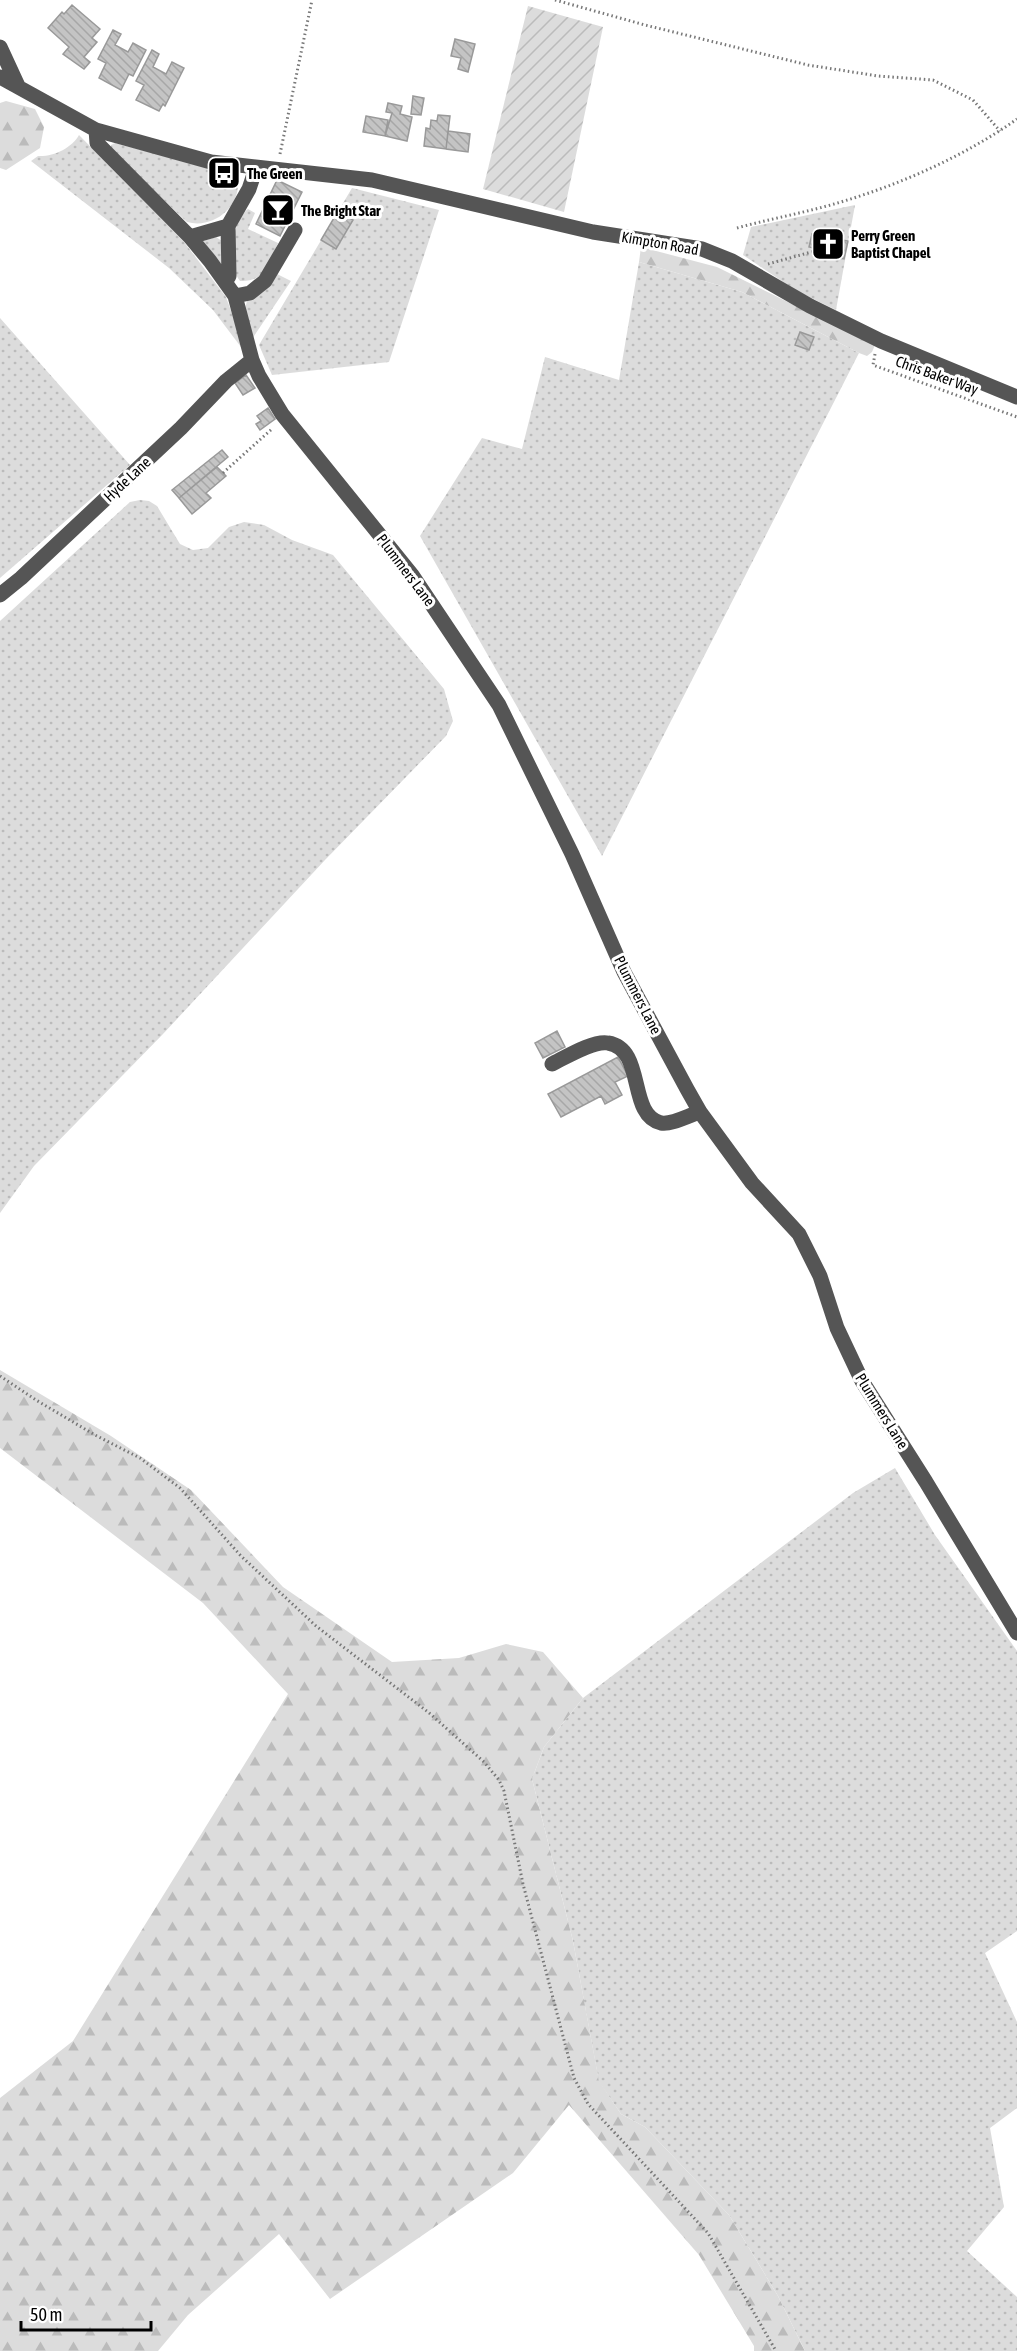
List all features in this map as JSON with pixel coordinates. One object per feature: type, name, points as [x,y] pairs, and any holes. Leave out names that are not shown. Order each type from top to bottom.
[{"type":"street","points":[[0,47],[18,86]]},
{"type":"street","name":"Kimpton Road","points":[[0,77],[96,130],[211,162],[372,180],[593,232],[702,249],[732,261],[810,306],[881,341],[1017,397]]},
{"type":"street","points":[[96,130],[97,143],[190,237],[235,296],[252,360]]},
{"type":"street","points":[[225,282],[229,276],[228,226],[249,189],[256,168]]},
{"type":"street","points":[[190,237],[228,226]]},
{"type":"street","points":[[235,296],[250,293],[265,280],[295,230]]},
{"type":"street","name":"Hyde Lane","points":[[0,595],[173,436],[226,381],[252,360]]},
{"type":"street","name":"Plummers Lane","points":[[252,360],[282,414],[412,574],[499,705],[572,854],[624,972],[700,1112],[752,1183],[799,1234],[820,1276],[837,1328],[862,1381],[1017,1633]]},
{"type":"street","points":[[552,1064],[588,1047],[607,1042],[620,1048],[631,1064],[643,1111],[651,1118],[661,1123],[670,1122],[700,1112]]},
{"type":"path","points":[[277,168],[312,0]]},
{"type":"path","points":[[555,0],[645,25],[808,65],[878,76],[933,80],[973,100],[1000,131]]},
{"type":"path","points":[[737,228],[844,202],[927,170],[1000,131],[1017,119]]},
{"type":"path","points":[[755,274],[763,265],[815,251],[817,248]]},
{"type":"path","name":"Chris Baker Way","points":[[881,341],[873,365],[1017,417]]},
{"type":"path","points":[[223,473],[273,428]]},
{"type":"path","points":[[0,1376],[95,1435],[140,1458],[180,1488],[241,1556],[308,1618],[428,1712],[484,1762],[499,1780],[507,1804],[523,1884],[574,2078],[588,2104],[708,2233],[776,2351]]},
{"type":"green space","points":[[528,6],[603,27],[564,212],[483,189]]},
{"type":"green space","points":[[6,101],[35,109],[44,127],[40,148],[6,170],[0,168],[0,103]]},
{"type":"green space","points":[[79,135],[184,242],[226,297],[247,355],[213,310],[169,268],[31,161],[38,156],[62,151]]},
{"type":"green space","points":[[115,143],[198,165],[228,177],[238,184],[234,201],[222,215],[214,220],[206,223],[187,222],[111,150],[111,145]]},
{"type":"green space","points":[[352,188],[439,210],[389,362],[272,375],[259,345]]},
{"type":"green space","points":[[855,205],[836,310],[797,291],[743,255],[751,227]]},
{"type":"green space","points":[[248,209],[255,213],[248,229],[278,243],[269,264],[261,275],[240,281],[233,265],[233,244],[238,223]]},
{"type":"green space","points":[[216,237],[222,241],[223,264],[203,241]]},
{"type":"green space","points":[[641,247],[717,267],[875,345],[872,352],[867,356],[859,353],[742,292],[639,262]]},
{"type":"green space","points":[[639,262],[742,292],[859,353],[602,856],[420,536],[482,438],[522,449],[545,357],[619,380]]},
{"type":"green space","points":[[277,274],[291,281],[252,339],[245,309],[247,301],[263,292]]},
{"type":"green space","points":[[0,318],[130,465],[0,578]]},
{"type":"green space","points":[[149,501],[157,506],[180,544],[193,550],[208,548],[229,527],[244,522],[264,525],[292,540],[333,555],[444,689],[453,721],[446,736],[325,860],[163,1034],[34,1166],[0,1213],[0,621],[130,502]]},
{"type":"green space","points":[[0,1370],[111,1436],[191,1490],[283,1587],[392,1662],[459,1658],[506,1644],[543,1652],[583,1698],[544,1747],[532,1779],[573,1941],[599,2081],[621,2114],[645,2127],[729,2215],[778,2296],[805,2351],[754,2351],[754,2346],[699,2255],[569,2105],[513,2173],[330,2299],[279,2234],[188,2315],[158,2351],[0,2351],[0,2098],[73,2041],[288,1694],[203,1603],[0,1448]]},
{"type":"green space","points":[[895,1468],[935,1535],[1017,1651],[1017,1931],[985,1953],[1017,2022],[1017,2108],[990,2128],[1004,2207],[967,2251],[1017,2297],[1017,2351],[805,2351],[778,2296],[729,2215],[645,2127],[621,2114],[599,2082],[573,1941],[532,1779],[544,1747],[583,1698],[853,1493]]},
{"type":"building","points":[[72,5],[100,29],[92,38],[97,42],[84,57],[90,62],[84,69],[63,54],[69,47],[48,28],[62,12],[64,14]]},
{"type":"building","points":[[113,30],[121,34],[115,45],[128,52],[133,43],[146,50],[133,76],[129,74],[121,90],[99,78],[106,63],[98,59]]},
{"type":"building","points":[[455,39],[475,44],[468,72],[458,69],[461,58],[451,56]]},
{"type":"building","points":[[152,50],[159,54],[153,67],[166,74],[172,62],[184,68],[165,106],[163,104],[159,111],[136,100],[144,85],[136,81]]},
{"type":"building","points":[[413,96],[424,98],[421,115],[411,114]]},
{"type":"building","points":[[388,103],[402,106],[400,114],[412,117],[407,141],[385,136],[392,113],[386,112]]},
{"type":"building","points":[[438,115],[450,116],[446,149],[424,146],[426,128],[430,129],[431,120],[437,121]]},
{"type":"building","points":[[366,116],[388,120],[385,136],[363,132]]},
{"type":"building","points":[[448,131],[470,134],[468,152],[446,149]]},
{"type":"building","name":"The Bright Star","points":[[277,180],[302,192],[280,236],[256,224]]},
{"type":"building","points":[[338,211],[353,220],[336,249],[321,240]]},
{"type":"building","name":"Perry Green Baptist Chapel","points":[[812,234],[848,241],[844,259],[827,256],[828,251],[809,247]]},
{"type":"building","points":[[800,332],[814,337],[809,350],[795,345]]},
{"type":"building","points":[[246,375],[255,388],[243,395],[235,383]]},
{"type":"building","points":[[268,408],[275,419],[260,430],[256,424],[261,421],[257,416]]},
{"type":"building","points":[[222,450],[228,457],[179,498],[172,490]]},
{"type":"building","points":[[217,467],[226,476],[206,493],[211,498],[192,514],[179,498]]},
{"type":"building","points":[[557,1031],[565,1047],[543,1058],[535,1043]]},
{"type":"building","points":[[618,1057],[628,1076],[615,1082],[622,1095],[605,1104],[601,1096],[561,1117],[548,1094]]},
{"type":"place","name":"The Green","points":[[224,173]]},
{"type":"place","name":"The Bright Star","points":[[278,210]]},
{"type":"place","name":"Perry Green Baptist Chapel","points":[[828,244]]}]
